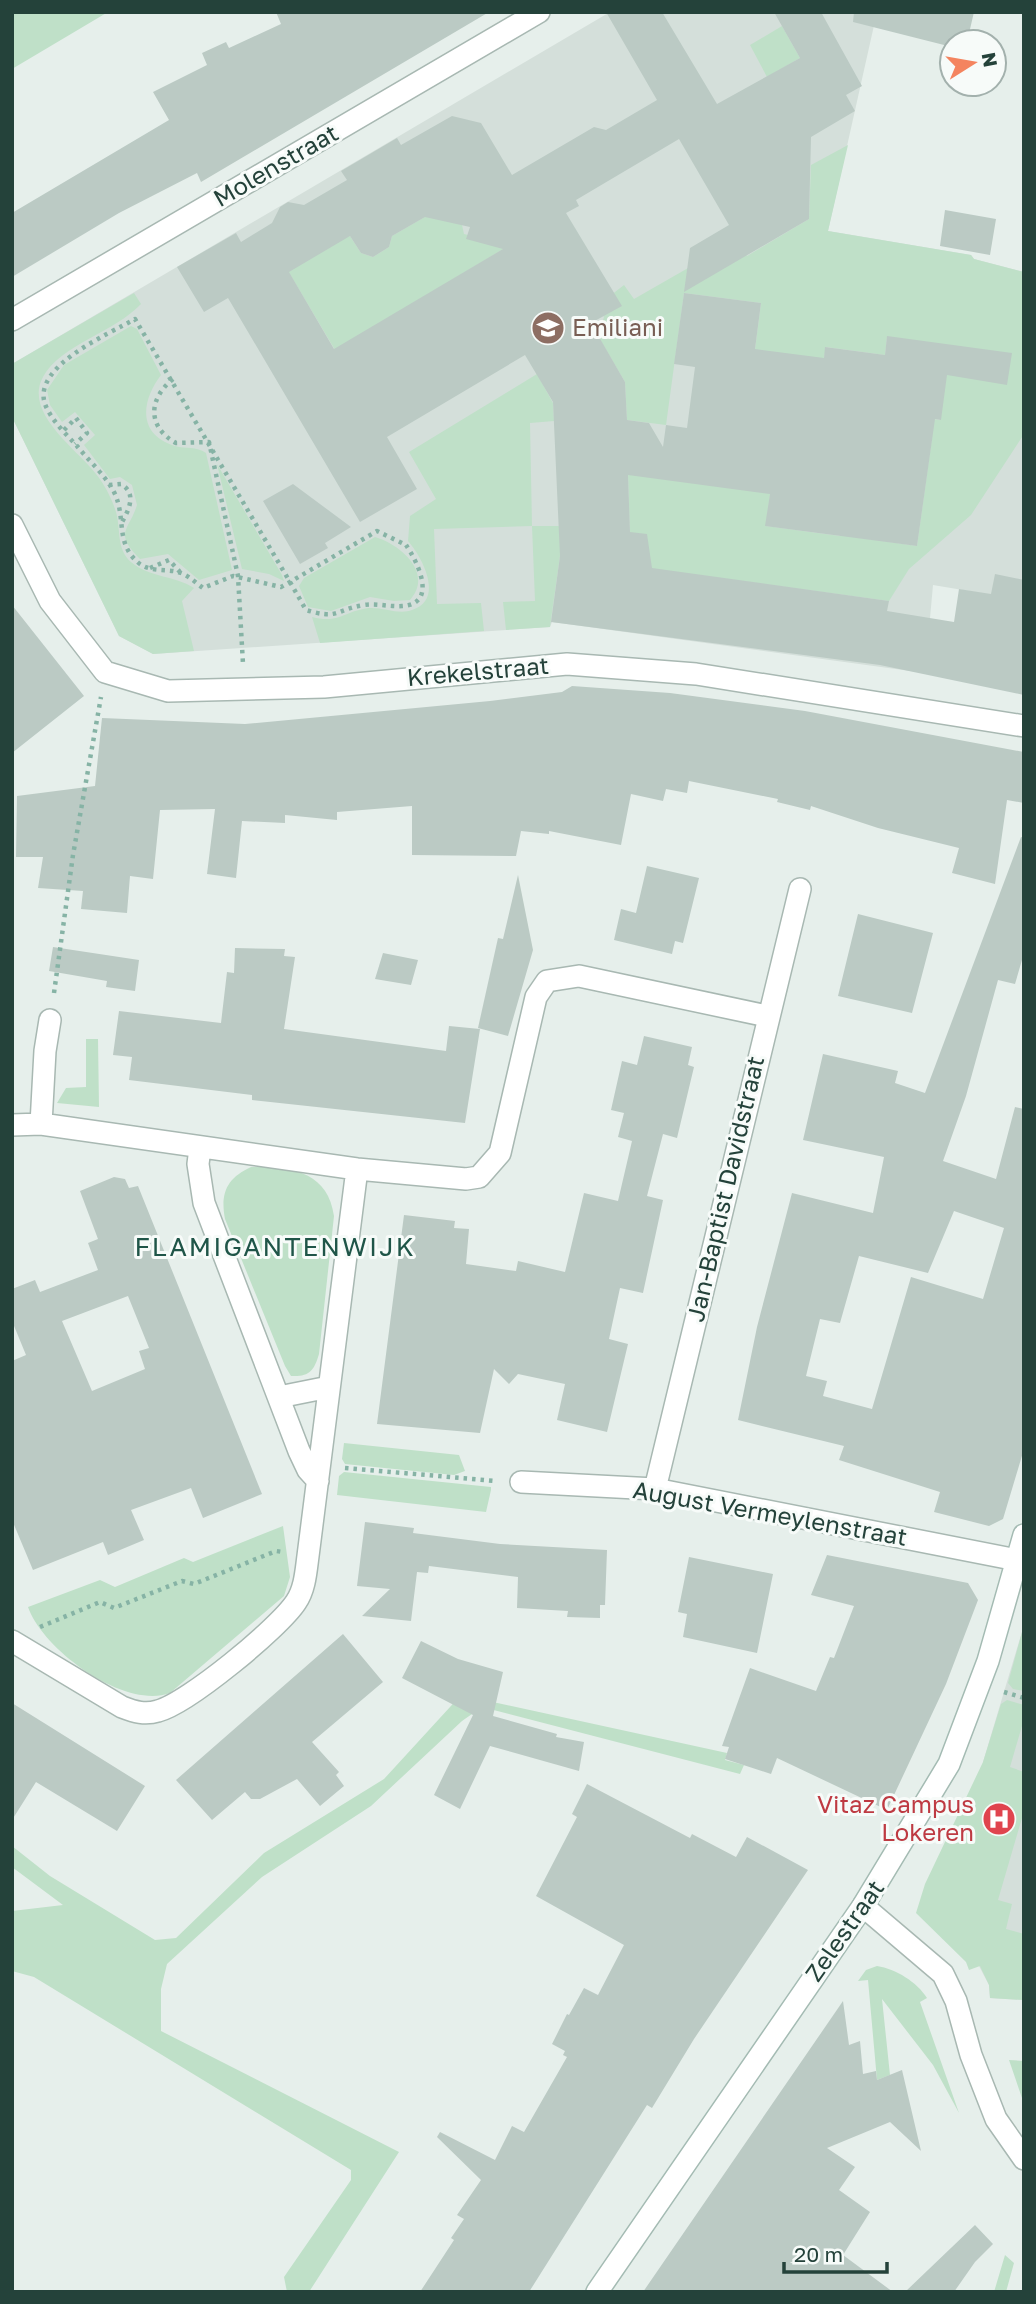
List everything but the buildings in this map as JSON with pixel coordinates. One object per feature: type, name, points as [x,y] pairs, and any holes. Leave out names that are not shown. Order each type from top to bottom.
[{"type":"street","name":"Molenstraat","points":[[12,320],[539,12]]},
{"type":"street","points":[[12,526],[50,601],[105,673]]},
{"type":"street","name":"Krekelstraat","points":[[105,673],[167,691],[324,687],[567,664],[696,674],[1024,726]]},
{"type":"street","name":"Jan-Baptist Davidstraat","points":[[655,1489],[767,1016],[800,889]]},
{"type":"street","points":[[12,1125],[41,1124],[357,1169],[466,1180],[479,1177],[490,1168],[503,1144],[536,997],[547,981],[579,976],[767,1016]]},
{"type":"street","points":[[41,1124],[45,1051],[50,1020]]},
{"type":"street","points":[[200,1148],[198,1164],[204,1203],[303,1460],[319,1471]]},
{"type":"street","points":[[14,1642],[122,1707],[139,1713],[156,1712],[172,1706],[226,1666],[289,1612],[304,1584],[357,1169]]},
{"type":"street","points":[[279,1396],[329,1387]]},
{"type":"street","name":"August Vermeylenstraat","points":[[521,1482],[655,1489],[1017,1560]]},
{"type":"street","name":"Zelestraat","points":[[597,2292],[863,1906],[896,1856],[949,1764],[988,1661],[1024,1535]]},
{"type":"street","points":[[863,1906],[943,1974],[956,2001],[971,2055],[996,2119],[1024,2159]]},
{"type":"path","points":[[150,568],[169,560],[180,572],[203,588],[218,580],[239,576],[281,587],[290,582],[377,531],[406,545],[419,564],[423,581],[421,595],[414,604],[403,607],[363,605],[329,617],[306,610],[290,582],[209,442],[173,379],[135,319],[69,357],[46,382],[43,392],[46,404],[64,430],[110,485],[117,502],[127,552],[150,568],[180,572]]},
{"type":"path","points":[[173,379],[155,397],[153,410],[157,426],[176,443],[209,442]]},
{"type":"path","points":[[64,430],[76,418],[87,433],[75,444]]},
{"type":"path","points":[[209,442],[239,576],[245,689]]},
{"type":"path","points":[[110,485],[121,484],[130,493],[131,502],[121,525]]},
{"type":"path","points":[[50,1020],[73,855],[105,673]]},
{"type":"path","points":[[319,1471],[346,1468],[454,1479],[521,1482]]},
{"type":"path","points":[[14,1642],[36,1628],[100,1602],[114,1608],[182,1581],[194,1584],[276,1551],[308,1556]]},
{"type":"shaded area","name":"Emiliani","points":[[610,12],[877,12],[828,231],[971,255],[974,259],[1024,272],[1023,600],[933,585],[925,673],[552,622],[550,627],[153,654],[119,636],[12,417],[12,364]]},
{"type":"shaded area","name":"Vitaz Campus Lokeren","points":[[1024,1625],[1024,2000],[990,1998],[989,1985],[979,1966],[983,1762]]},
{"type":"green space","points":[[12,12],[108,12],[12,69]]},
{"type":"green space","points":[[782,26],[800,58],[767,77],[750,45]]},
{"type":"green space","points":[[848,145],[828,231],[971,255],[974,259],[1024,272],[1024,434],[971,515],[909,569],[889,601],[631,566],[628,473],[774,464],[766,526],[840,536],[850,465],[861,538],[917,546],[932,438],[877,430],[869,410],[940,420],[887,337],[885,355],[826,347],[824,358],[750,388],[761,303],[684,293],[666,425],[627,420],[625,382],[598,336],[604,317],[597,306],[624,285],[634,299],[737,240],[747,256],[809,219],[811,165]]},
{"type":"green space","points":[[430,214],[462,225],[464,234],[510,245],[335,350],[281,259],[350,236],[361,253],[373,257],[389,247],[392,236]]},
{"type":"green space","points":[[134,293],[141,304],[130,314],[75,347],[51,366],[43,377],[39,391],[40,404],[55,430],[88,464],[105,487],[116,512],[121,545],[126,557],[146,571],[194,588],[182,601],[194,651],[153,654],[119,636],[12,417],[12,364]]},
{"type":"green space","points":[[131,326],[137,329],[161,375],[147,405],[148,425],[162,441],[206,453],[232,570],[199,580],[168,554],[140,559],[125,537],[137,505],[132,485],[120,477],[110,479],[84,445],[95,435],[75,412],[62,422],[50,405],[47,390],[64,365]]},
{"type":"green space","points":[[537,374],[553,403],[554,421],[530,423],[532,526],[434,529],[437,604],[481,603],[484,631],[320,643],[312,617],[329,619],[369,608],[407,611],[422,605],[429,588],[428,577],[408,541],[410,516],[436,499],[409,452]]},
{"type":"green space","points":[[217,464],[284,581],[269,574],[242,569]]},
{"type":"green space","points":[[532,526],[560,526],[560,556],[550,627],[506,630],[503,602],[535,601]]},
{"type":"green space","points":[[375,537],[403,553],[416,570],[416,590],[410,600],[394,601],[370,597],[331,611],[308,607],[299,586],[304,578]]},
{"type":"green space","points":[[86,1039],[98,1039],[99,1107],[57,1103],[66,1088],[86,1087]]},
{"type":"green space","points":[[251,1167],[280,1168],[305,1174],[324,1189],[334,1216],[319,1354],[313,1369],[306,1374],[291,1376],[285,1366],[225,1219],[224,1201],[227,1187],[236,1176]]},
{"type":"green space","points":[[344,1443],[459,1455],[465,1471],[454,1475],[345,1464],[342,1459]]},
{"type":"green space","points":[[344,1472],[491,1487],[491,1490],[486,1512],[337,1495],[339,1476]]},
{"type":"green space","points":[[283,1526],[290,1577],[284,1596],[170,1693],[152,1696],[131,1693],[109,1685],[68,1658],[50,1641],[28,1607],[100,1580],[115,1587],[184,1558],[193,1562]]},
{"type":"green space","points":[[1024,1625],[1024,1691],[1013,1689],[1008,1683]]},
{"type":"green space","points":[[461,1695],[727,1753],[725,1760],[744,1765],[740,1774],[482,1707],[462,1721],[371,1806],[262,1877],[167,1964],[161,1989],[161,2031],[399,2152],[309,2292],[287,2292],[284,2277],[351,2180],[351,2170],[34,1977],[12,1971],[12,1911],[63,1905],[12,1867],[12,1846],[50,1876],[155,1940],[176,1938],[264,1853],[384,1779]]},
{"type":"green space","name":"Vitaz Campus Lokeren","points":[[1007,1700],[1024,1705],[1024,1719],[1010,1767],[1024,1772],[1024,1811],[998,1900],[1012,1904],[1006,1929],[1024,1934],[1024,2000],[990,1998],[989,1985],[980,1966],[969,1970],[966,1962],[916,1913],[925,1884],[983,1762],[1001,1704]]},
{"type":"green space","points":[[877,1966],[905,1977],[927,1998],[920,2002],[959,2113],[933,2065],[882,1999],[890,2075],[877,2080],[868,1980],[858,1981],[866,1970]]},
{"type":"green space","points":[[1009,2060],[1024,2061],[1024,2101],[1023,2101]]},
{"type":"green space","points":[[1005,2255],[1014,2263],[1006,2292],[994,2292]]},
{"type":"place","name":"Emiliani","points":[[548,328]]},
{"type":"place","name":"Vitaz Campus Lokeren","points":[[999,1819]]},
{"type":"district","name":"FLAMIGANTENWIJK","points":[[275,1247]]}]
